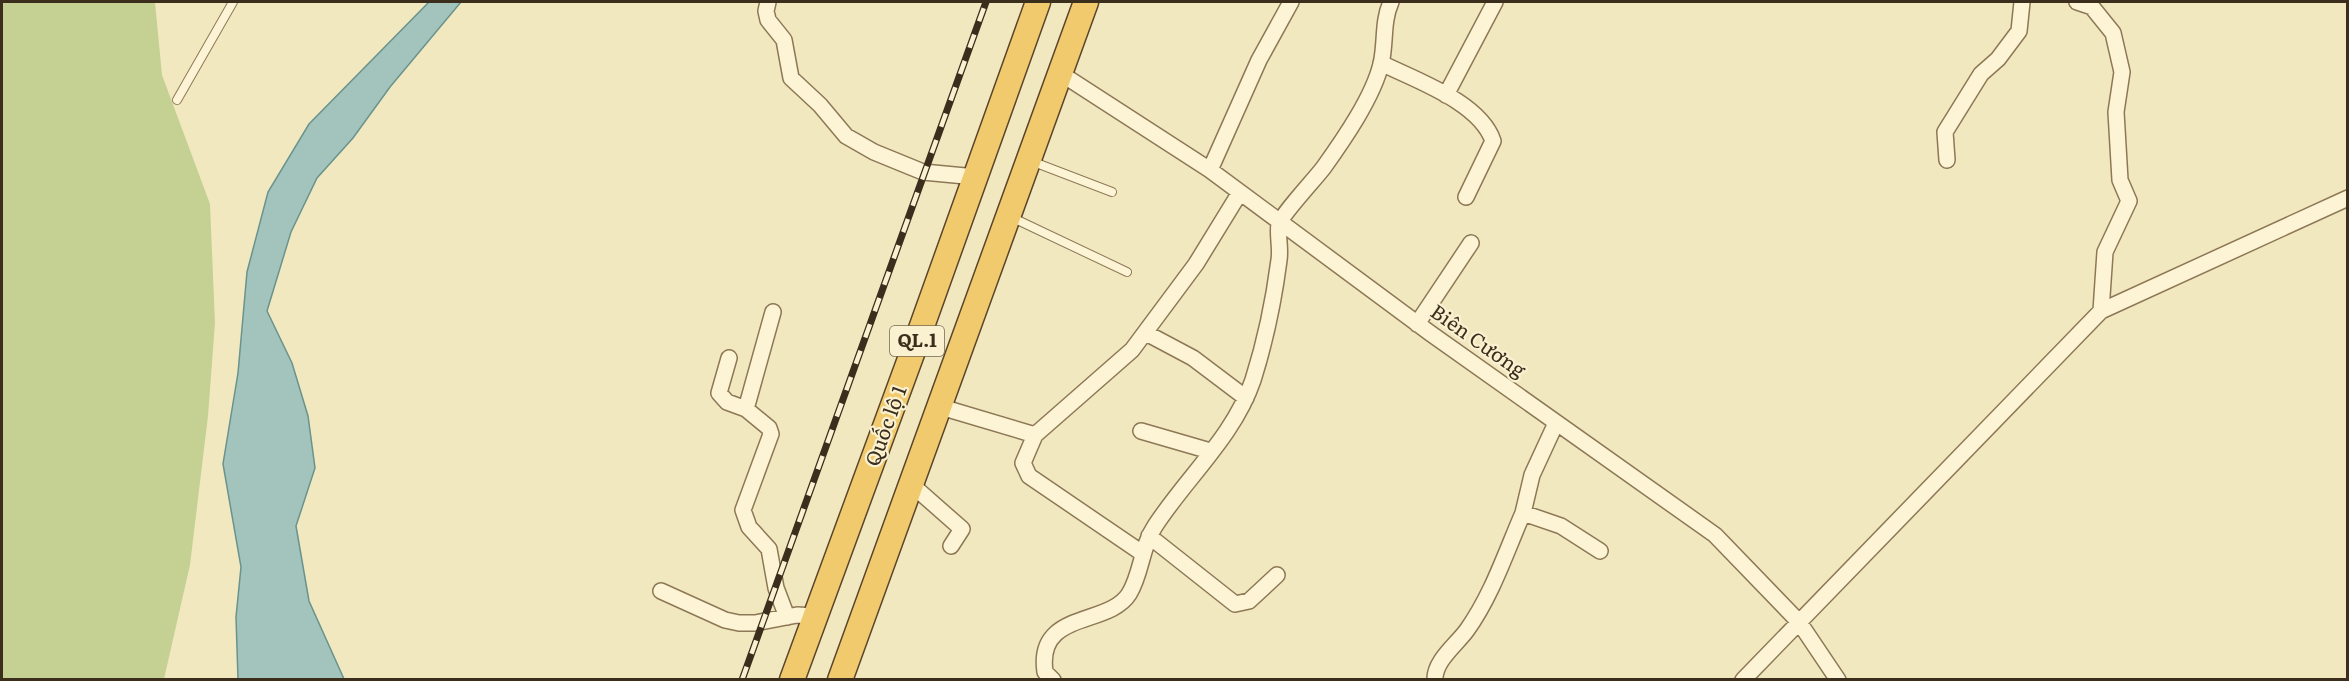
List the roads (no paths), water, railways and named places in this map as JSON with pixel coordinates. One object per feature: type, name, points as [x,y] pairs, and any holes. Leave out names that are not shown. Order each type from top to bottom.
[{"type":"highway","name":"Quốc lộ 1","points":[[792,680],[1038,2]]},
{"type":"highway","name":"QL.1","points":[[844,677],[1086,2]]},
{"type":"street","points":[[768,2],[766,11],[774,28],[784,40],[792,78],[820,105],[846,136],[874,153],[923,172],[976,177]]},
{"type":"street","points":[[1210,170],[1259,60],[1291,2]]},
{"type":"street","points":[[1045,677],[1043,654],[1051,639],[1058,633],[1124,600],[1133,586],[1149,536],[1177,493],[1233,422],[1246,398],[1257,365],[1276,284],[1280,255],[1279,222],[1346,135],[1373,84],[1381,63],[1387,11],[1391,2]]},
{"type":"street","points":[[1446,94],[1495,2]]},
{"type":"street","points":[[1947,160],[1944,132],[1981,74],[1998,59],[2019,31],[2022,2]]},
{"type":"street","points":[[2078,2],[2092,7],[2113,33],[2122,72],[2116,112],[2117,151],[2120,180],[2129,201],[2105,252],[2101,311]]},
{"type":"street","points":[[1381,63],[1446,94],[1482,121],[1493,141],[1466,197]]},
{"type":"street","name":"Biên Cương","points":[[1060,73],[1210,170],[1239,194],[1417,324],[1714,535],[1799,622],[1838,680]]},
{"type":"street","points":[[1142,553],[1029,476],[1023,463],[1035,435],[1108,373],[1146,333],[1196,264],[1239,194]]},
{"type":"street","points":[[1743,680],[2101,311],[2348,198]]},
{"type":"street","points":[[1417,324],[1471,243]]},
{"type":"street","points":[[746,409],[773,312]]},
{"type":"street","points":[[1146,333],[1175,346],[1246,398]]},
{"type":"street","points":[[729,358],[719,393],[727,402],[746,409],[769,428],[771,434],[743,510],[749,527],[769,549],[776,588],[788,617]]},
{"type":"street","points":[[941,406],[1035,435]]},
{"type":"street","points":[[1435,680],[1441,662],[1467,630],[1484,604],[1523,513],[1532,475],[1556,423]]},
{"type":"street","points":[[1141,431],[1210,451]]},
{"type":"street","points":[[912,485],[962,529],[951,546]]},
{"type":"street","points":[[1523,513],[1561,526],[1600,551]]},
{"type":"street","points":[[1149,536],[1235,604],[1242,605],[1249,601],[1277,575]]},
{"type":"street","points":[[661,591],[725,620],[739,623],[815,616]]},
{"type":"lane","points":[[177,100],[233,2]]},
{"type":"lane","points":[[1029,160],[1112,192]]},
{"type":"lane","points":[[1009,216],[1127,272]]},
{"type":"water","points":[[429,2],[461,2],[390,87],[353,138],[317,178],[291,232],[267,311],[292,363],[308,416],[315,468],[296,526],[309,601],[344,679],[238,679],[236,617],[241,567],[223,464],[238,373],[247,272],[268,192],[309,124]]},
{"type":"railway","points":[[742,680],[986,2]]}]
